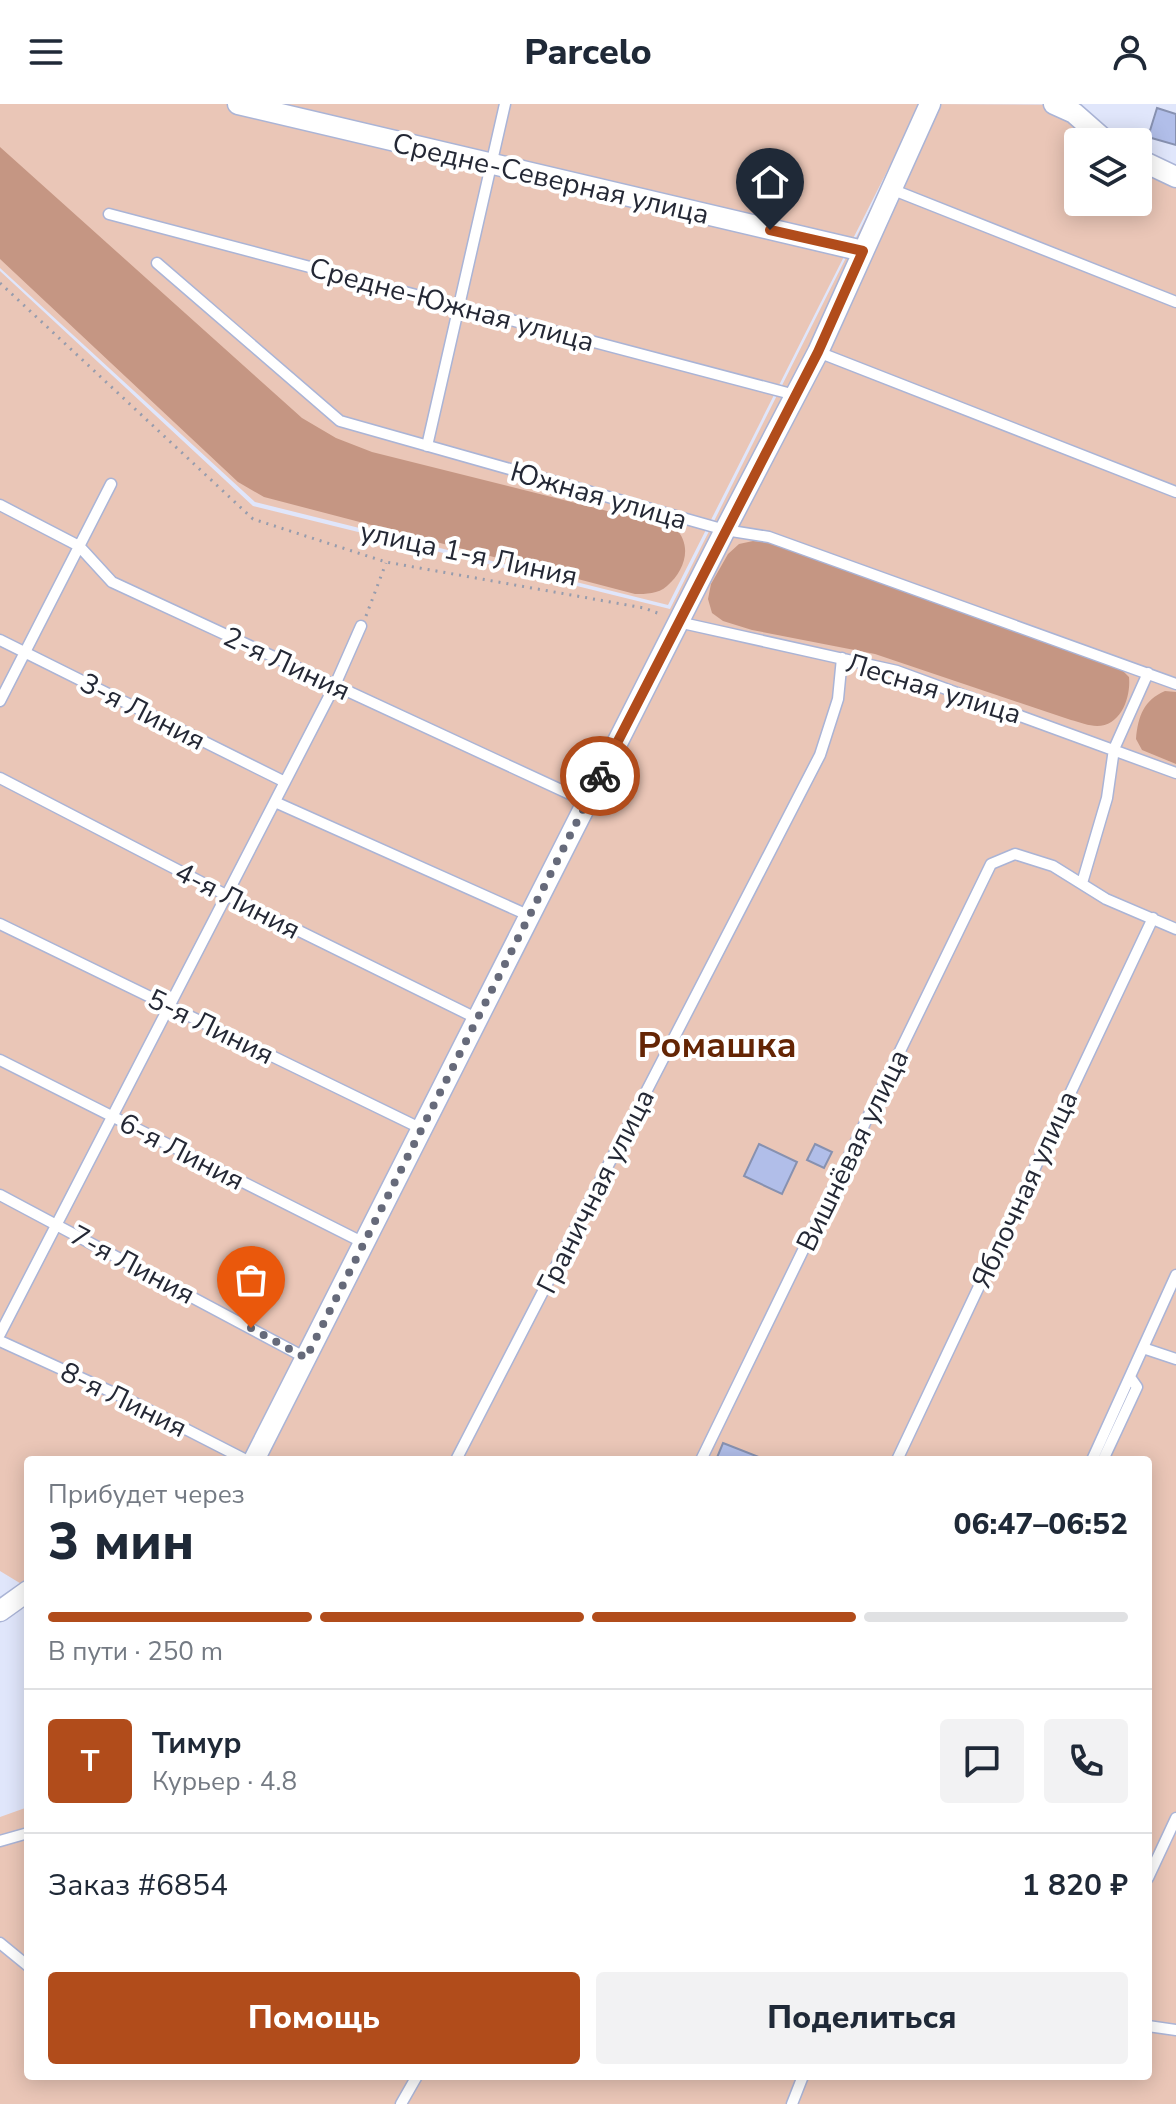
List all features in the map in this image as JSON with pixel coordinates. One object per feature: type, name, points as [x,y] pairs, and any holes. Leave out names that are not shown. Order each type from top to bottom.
[{"type":"street","name":"Средне-Северная улица","points":[[238,104],[863,251]]},
{"type":"street","points":[[256,1456],[587,802],[683,623],[725,530],[818,352],[930,104]]},
{"type":"street","points":[[1054,104],[1074,113],[1091,128]]},
{"type":"street","points":[[1152,166],[1176,177]]},
{"type":"street","points":[[0,1611],[24,1594]]},
{"type":"lane","points":[[427,446],[505,104]]},
{"type":"lane","points":[[891,189],[1176,302]]},
{"type":"lane","name":"Средне-Южная улица","points":[[109,214],[795,395]]},
{"type":"lane","name":"Южная улица","points":[[157,263],[340,421],[725,530],[769,537],[1176,684]]},
{"type":"lane","points":[[818,352],[1176,492]]},
{"type":"lane","points":[[0,701],[111,484]]},
{"type":"lane","name":"2-я Линия","points":[[0,505],[79,546],[112,582],[587,802]]},
{"type":"lane","name":"Лесная улица","points":[[683,623],[897,671],[1176,773]]},
{"type":"lane","points":[[0,1334],[335,685],[361,626]]},
{"type":"lane","name":"3-я Линия","points":[[0,640],[285,782]]},
{"type":"lane","name":"Граничная улица","points":[[458,1456],[820,755],[838,699],[842,658]]},
{"type":"lane","points":[[1148,673],[1114,749],[1107,798],[1082,883],[1106,899],[1176,929]]},
{"type":"lane","name":"4-я Линия","points":[[0,778],[226,895],[478,1019]]},
{"type":"lane","points":[[275,802],[530,916]]},
{"type":"lane","name":"Вишнёвая улица","points":[[703,1456],[991,864],[1015,854],[1053,866],[1082,883]]},
{"type":"lane","name":"Яблочная улица","points":[[899,1456],[1153,918]]},
{"type":"lane","name":"5-я Линия","points":[[0,924],[422,1129]]},
{"type":"lane","name":"6-я Линия","points":[[0,1060],[364,1243]]},
{"type":"lane","name":"7-я Линия","points":[[0,1195],[306,1358]]},
{"type":"lane","points":[[1094,1456],[1176,1275]]},
{"type":"lane","name":"8-я Линия","points":[[0,1341],[127,1399],[238,1456]]},
{"type":"lane","points":[[1143,1348],[1176,1359]]},
{"type":"lane","points":[[1105,1456],[1137,1387],[1130,1377]]},
{"type":"lane","points":[[1152,1869],[1176,1818]]},
{"type":"lane","points":[[0,1841],[24,1834]]},
{"type":"lane","points":[[0,1943],[24,1963]]},
{"type":"lane","points":[[1152,2027],[1176,2030]]},
{"type":"lane","points":[[401,2104],[415,2080]]},
{"type":"lane","points":[[792,2104],[801,2080]]},
{"type":"path","name":"улица 1-я Линия","points":[[0,283],[253,519],[386,562],[644,608],[683,623]]},
{"type":"path","points":[[361,626],[386,562]]},
{"type":"shaded area","points":[[0,104],[921,104],[668,605],[255,502],[0,268]]},
{"type":"shaded area","points":[[923,104],[1079,105],[1103,128],[1064,128],[1064,216],[1152,216],[1152,157],[1176,168],[1176,2104],[0,2104],[0,1817],[24,1808],[24,2080],[1152,2080],[1152,1456],[24,1456],[24,1586],[0,1571],[0,271],[253,506],[670,609]]},
{"type":"shaded area","points":[[0,147],[302,418],[336,438],[372,452],[675,528],[681,535],[685,550],[678,573],[660,591],[635,594],[264,497],[238,482],[0,259]]},
{"type":"shaded area","points":[[753,541],[773,543],[1122,670],[1129,677],[1123,709],[1105,725],[1087,725],[875,654],[752,630],[723,621],[712,613],[708,599],[711,584],[728,554],[739,544]]},
{"type":"shaded area","points":[[1165,691],[1176,692],[1176,764],[1142,750],[1136,739],[1143,710],[1152,699]]},
{"type":"building","points":[[1157,108],[1176,114],[1176,145],[1152,138],[1151,128]]},
{"type":"building","points":[[759,1144],[797,1162],[782,1194],[744,1176]]},
{"type":"building","points":[[815,1144],[832,1152],[824,1168],[807,1160]]},
{"type":"building","points":[[723,1443],[756,1456],[718,1456]]},
{"type":"way so far","points":[[251,1328],[306,1358],[600,776]]},
{"type":"district","name":"Ромашка","points":[[717,1044]]},
{"type":"route","points":[[600,776],[818,352],[863,251],[770,230]]}]
